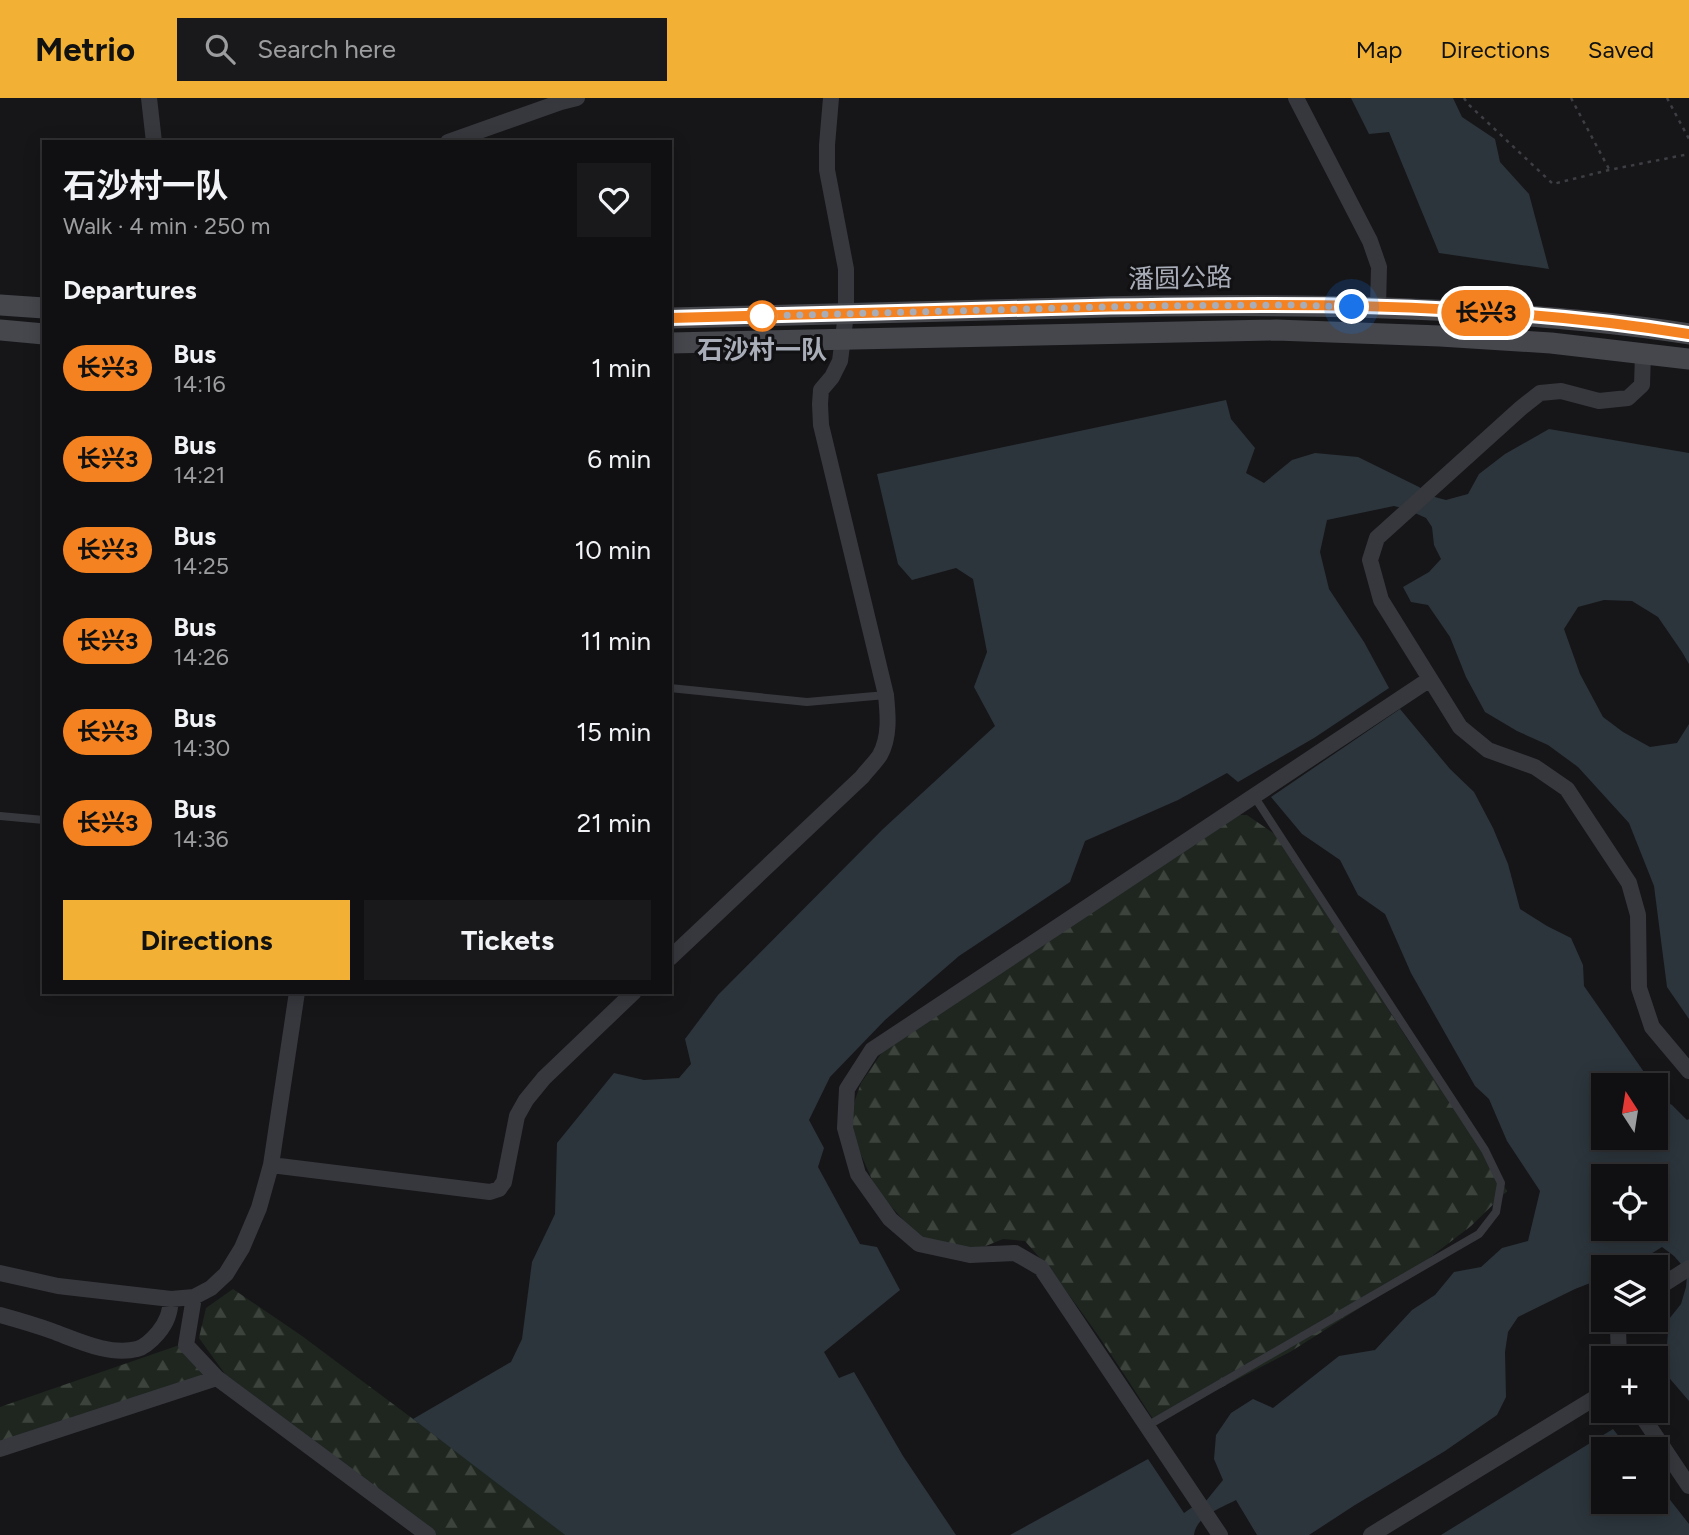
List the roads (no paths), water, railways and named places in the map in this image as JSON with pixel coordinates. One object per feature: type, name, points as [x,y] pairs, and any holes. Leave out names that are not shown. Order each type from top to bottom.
[{"type":"main road","points":[[0,305],[42,308]]},
{"type":"main road","name":"潘圆公路","points":[[672,318],[1140,306],[1298,305],[1435,309],[1550,317],[1689,334]]},
{"type":"main road","points":[[0,330],[42,334]]},
{"type":"main road","name":"潘圆公路","points":[[672,343],[1276,330],[1440,336],[1551,344],[1689,359]]},
{"type":"street","points":[[149,98],[154,140]]},
{"type":"street","points":[[454,140],[577,98]]},
{"type":"street","points":[[672,956],[852,786],[880,754],[886,738],[886,695],[821,425],[821,390],[840,362],[846,314],[846,269],[827,170],[831,98]]},
{"type":"street","points":[[1296,98],[1370,241],[1379,267],[1378,307]]},
{"type":"street","points":[[1643,354],[1642,385],[1628,398],[1599,401],[1560,391],[1541,393],[1521,408],[1377,538],[1370,560],[1381,600],[1460,727],[1488,750],[1535,767],[1567,789],[1629,883],[1638,915],[1639,988],[1652,1027],[1689,1071]]},
{"type":"street","points":[[1220,1535],[1041,1268],[1015,1253],[970,1255],[919,1244],[890,1219],[858,1174],[845,1128],[847,1089],[872,1050],[1430,679]]},
{"type":"street","points":[[0,1273],[58,1286],[171,1299],[194,1297],[211,1288],[226,1274],[242,1248],[259,1208],[271,1165],[297,994]]},
{"type":"street","points":[[271,1165],[490,1192],[499,1189],[504,1182],[517,1116],[527,1100],[544,1078],[633,994]]},
{"type":"street","points":[[1668,1281],[1689,1268]]},
{"type":"street","points":[[194,1297],[186,1345],[217,1378],[428,1535]]},
{"type":"street","points":[[0,1315],[118,1351],[138,1349],[151,1341],[166,1323],[171,1299]]},
{"type":"street","points":[[0,1449],[217,1378]]},
{"type":"street","points":[[1371,1535],[1591,1400]]},
{"type":"street","points":[[1647,1423],[1689,1486]]},
{"type":"lane","points":[[672,688],[807,702],[886,695]]},
{"type":"lane","points":[[1147,1426],[1479,1234],[1496,1212],[1501,1183],[1485,1150],[1254,796]]},
{"type":"lane","points":[[0,816],[42,820]]},
{"type":"place","name":"石沙村一队","points":[[762,316]]}]
